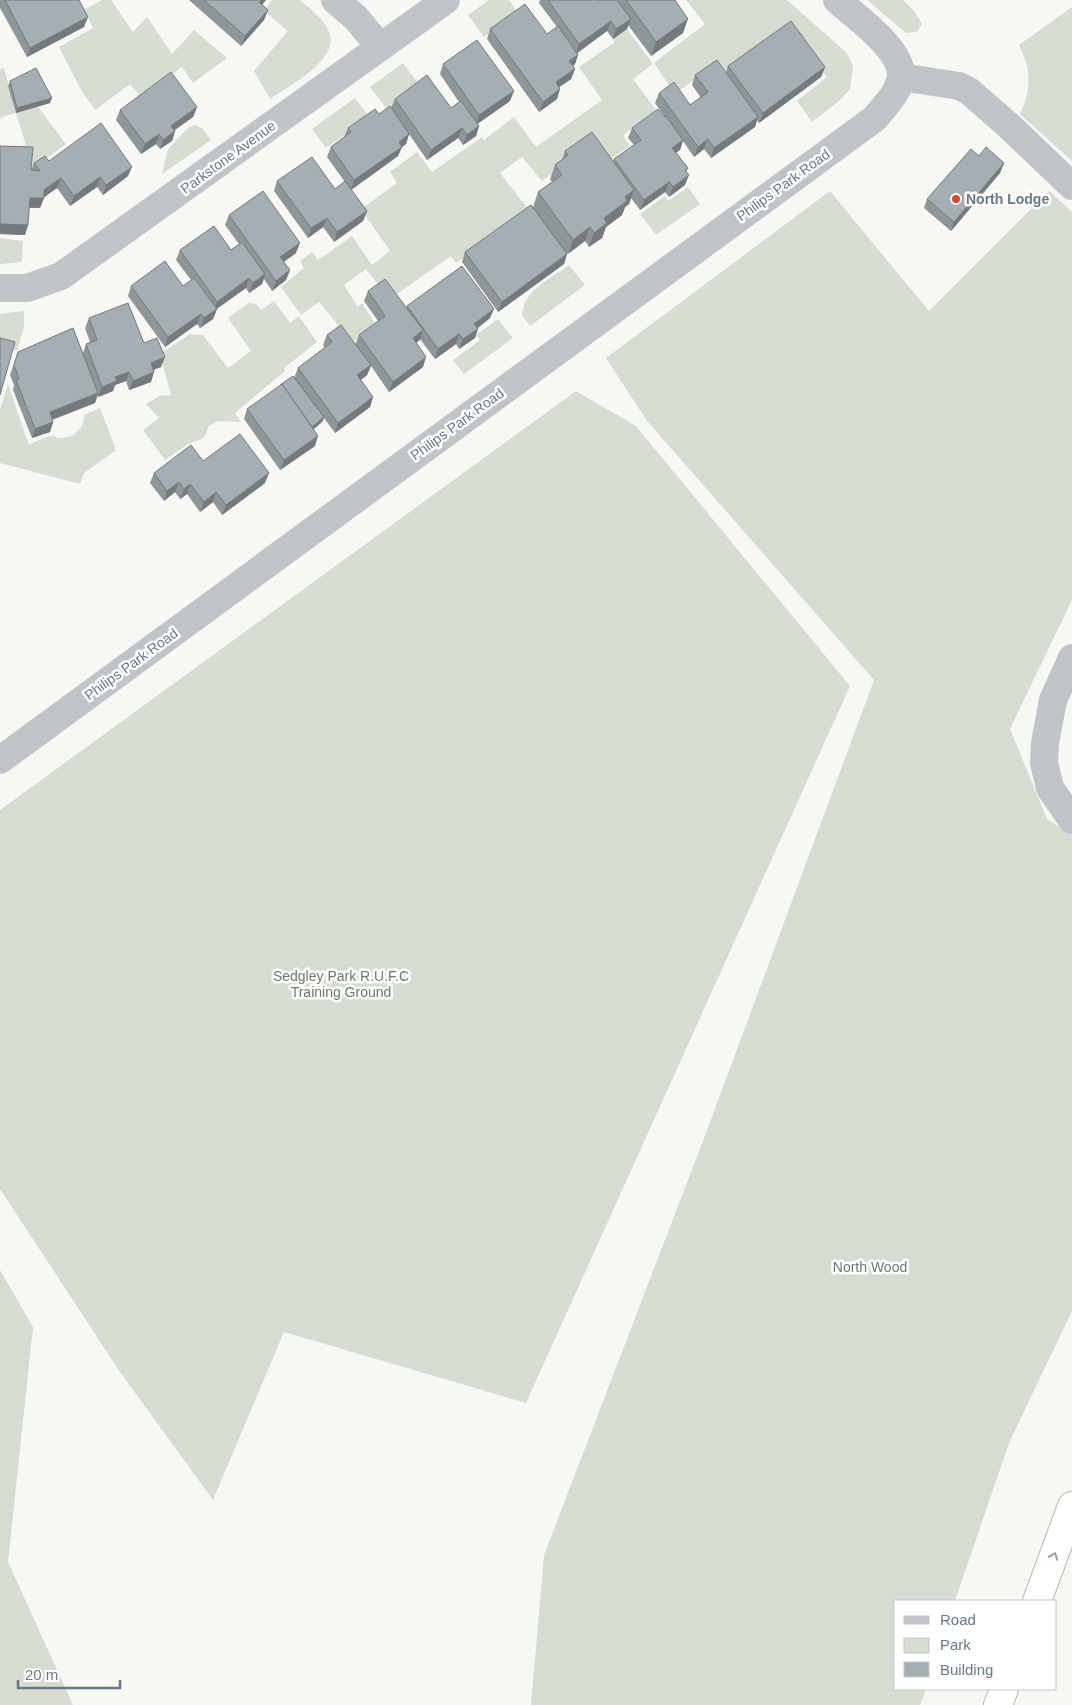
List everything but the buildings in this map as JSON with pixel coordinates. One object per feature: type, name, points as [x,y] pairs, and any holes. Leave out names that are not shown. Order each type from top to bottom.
[{"type":"highway","points":[[1037,1600],[1072,1506]]},
{"type":"highway","points":[[998,1705],[1004,1690]]},
{"type":"street","points":[[335,0],[356,18],[380,47]]},
{"type":"street","name":"Parkstone Avenue","points":[[0,288],[27,288],[61,276],[446,0]]},
{"type":"street","points":[[837,0],[885,42],[899,63],[901,77],[959,86],[969,91],[1072,186]]},
{"type":"street","name":"Philips Park Road","points":[[0,760],[874,119],[893,96],[901,77]]},
{"type":"street","points":[[1072,658],[1053,700],[1045,743],[1044,763],[1050,788],[1072,820]]},
{"type":"green space","points":[[102,0],[111,0],[133,32],[147,17],[172,54],[194,30],[227,58],[193,83],[182,67],[140,96],[130,84],[95,110],[81,90],[59,47],[93,28],[84,10]]},
{"type":"green space","points":[[272,0],[300,0],[325,25],[330,35],[330,45],[319,64],[270,99],[254,71],[288,31],[264,11]]},
{"type":"green space","points":[[489,0],[509,0],[518,13],[484,37],[468,15]]},
{"type":"green space","points":[[686,0],[787,0],[847,53],[853,66],[850,89],[839,101],[812,122],[797,101],[827,77],[787,25],[721,74],[714,65],[675,94],[654,63],[705,24]]},
{"type":"green space","points":[[867,0],[903,0],[914,11],[922,24],[917,32],[906,33]]},
{"type":"green space","points":[[1072,7],[1072,161],[1020,114],[1027,96],[1028,71],[1019,45]]},
{"type":"green space","points":[[627,29],[653,64],[633,79],[656,110],[623,135],[630,146],[603,164],[558,169],[542,181],[522,157],[500,173],[529,210],[456,263],[451,256],[390,299],[366,269],[344,285],[358,307],[362,303],[376,325],[350,344],[319,302],[301,315],[281,287],[304,268],[300,261],[312,252],[318,260],[352,236],[372,265],[390,251],[361,209],[397,183],[390,172],[417,152],[432,172],[482,137],[484,140],[514,117],[536,147],[602,100],[579,67],[615,42],[613,39]]},
{"type":"green space","points":[[403,63],[420,86],[387,109],[370,87]]},
{"type":"green space","points":[[4,68],[16,113],[0,118],[0,69]]},
{"type":"green space","points":[[355,98],[369,117],[326,148],[312,129]]},
{"type":"green space","points":[[38,107],[66,144],[33,168],[16,113]]},
{"type":"green space","points":[[195,125],[202,128],[211,140],[162,174],[168,149],[189,127]]},
{"type":"green space","points":[[688,187],[700,204],[656,235],[640,214],[665,196],[668,201]]},
{"type":"green space","name":"North Wood","points":[[830,191],[929,311],[1049,191],[1072,212],[1072,600],[1010,729],[1047,819],[1072,835],[1072,1311],[1009,1443],[955,1600],[894,1600],[894,1690],[926,1690],[920,1705],[531,1705],[544,1555],[703,1141],[874,680],[647,421],[606,358]]},
{"type":"green space","points":[[0,238],[23,241],[22,262],[0,264]]},
{"type":"green space","points":[[569,265],[585,285],[530,326],[522,315],[527,299],[546,280]]},
{"type":"green space","points":[[274,301],[290,323],[299,316],[317,342],[284,368],[285,371],[235,413],[241,422],[218,421],[209,426],[204,438],[188,444],[165,460],[143,430],[159,418],[146,404],[159,396],[171,395],[160,354],[190,334],[203,335],[228,368],[251,351],[228,318],[249,303],[256,304],[261,310]]},
{"type":"green space","points":[[24,311],[24,327],[17,351],[0,346],[0,314]]},
{"type":"green space","points":[[498,319],[513,338],[464,374],[453,360],[480,340],[476,335]]},
{"type":"green space","points":[[8,384],[29,445],[49,436],[65,438],[74,434],[80,428],[84,415],[100,408],[116,450],[84,473],[80,484],[0,463],[0,410]]},
{"type":"green space","name":"Sedgley Park R.U.F.C Training Ground","points":[[576,391],[636,426],[850,686],[526,1403],[284,1332],[213,1500],[120,1372],[0,1189],[0,810]]},
{"type":"green space","points":[[0,1270],[33,1327],[8,1562],[73,1705],[0,1705]]},
{"type":"place","name":"North Lodge","points":[[956,199]]}]
